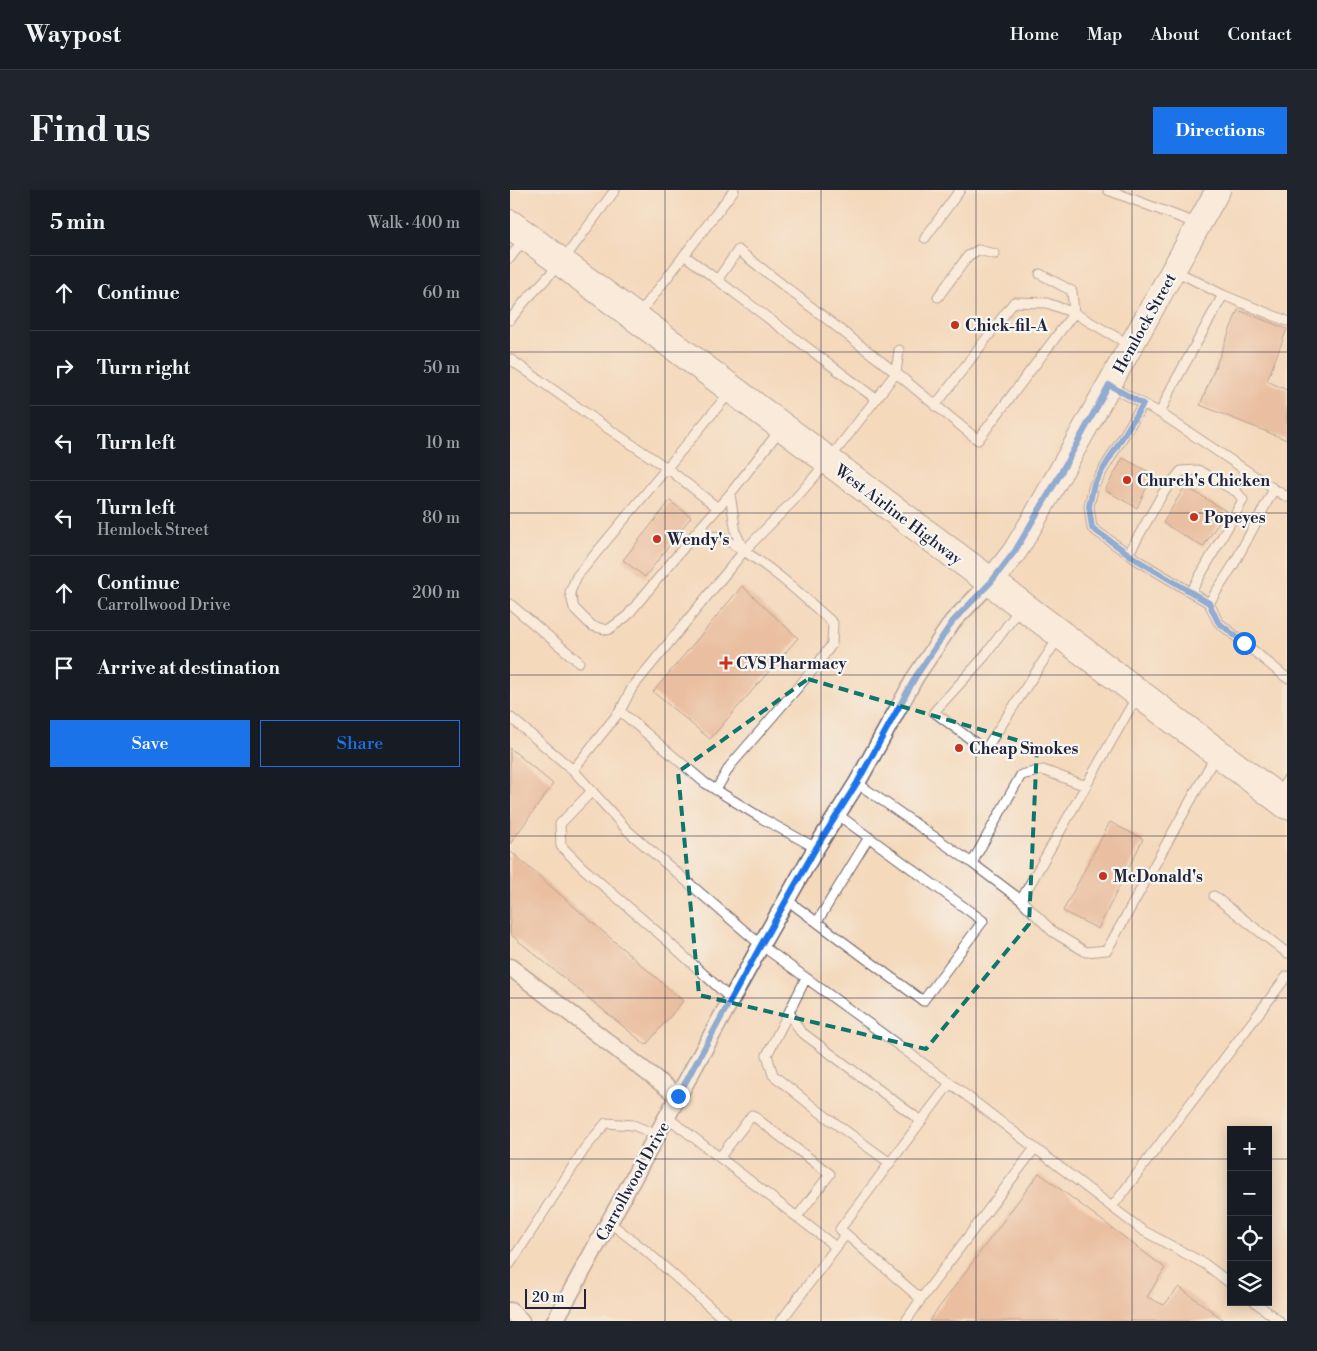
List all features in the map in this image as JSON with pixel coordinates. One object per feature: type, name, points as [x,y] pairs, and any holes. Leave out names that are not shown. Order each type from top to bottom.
[{"type":"highway","name":"West Airline Highway","points":[[515,240],[561,263],[991,582],[1217,753],[1284,794]]},
{"type":"street","name":"Hemlock Street","points":[[991,582],[1024,536],[1218,190]]},
{"type":"street","name":"Carrollwood Drive","points":[[555,1321],[761,945],[816,848],[857,783],[916,676],[953,621],[991,582]]},
{"type":"street","points":[[510,967],[678,1096]]},
{"type":"street","points":[[510,1311],[520,1321]]},
{"type":"lane","points":[[510,320],[561,263],[615,190]]},
{"type":"lane","points":[[636,319],[734,190]]},
{"type":"lane","points":[[925,238],[960,190]]},
{"type":"lane","points":[[1108,190],[1199,224]]},
{"type":"lane","points":[[718,279],[738,250],[896,373],[978,440],[1074,313],[1072,291],[1040,274]]},
{"type":"lane","points":[[938,297],[968,256],[978,250],[995,254]]},
{"type":"lane","points":[[684,254],[876,399]]},
{"type":"lane","points":[[1174,270],[1223,295],[1287,321]]},
{"type":"lane","points":[[1160,413],[1171,389],[1223,295]]},
{"type":"lane","points":[[935,406],[1014,302],[1047,303],[1074,313],[1131,346]]},
{"type":"lane","points":[[573,770],[620,712],[632,688],[721,577],[795,499],[828,461],[896,373],[899,350]]},
{"type":"lane","points":[[510,359],[667,468],[718,508]]},
{"type":"lane","points":[[1109,385],[1160,413],[1287,497]]},
{"type":"lane","points":[[732,390],[578,576],[570,592],[574,608],[592,626],[608,630],[627,616],[730,494],[782,427]]},
{"type":"lane","points":[[1143,404],[1094,484],[1089,506],[1092,528],[1137,560],[1209,603],[1218,622],[1287,678]]},
{"type":"lane","points":[[1129,553],[1163,493],[1180,471],[1198,470],[1237,492],[1243,500],[1191,592]]},
{"type":"lane","points":[[1209,603],[1234,564],[1274,489]]},
{"type":"lane","points":[[730,494],[736,533],[744,552]]},
{"type":"lane","points":[[694,535],[722,537],[764,564],[790,584],[833,623],[832,644],[817,665],[730,766],[716,790]]},
{"type":"lane","points":[[510,604],[579,662]]},
{"type":"lane","points":[[1022,606],[984,658],[934,712],[985,750],[1060,635]]},
{"type":"lane","points":[[1021,900],[1138,693]]},
{"type":"lane","points":[[620,712],[705,783],[763,819],[816,848]]},
{"type":"lane","points":[[510,717],[573,770],[628,831],[761,945],[950,1083],[1142,1230],[1205,1264],[1227,1281]]},
{"type":"lane","points":[[857,783],[972,863],[1021,900],[1053,932],[1086,952],[1107,950],[1217,753]]},
{"type":"lane","points":[[972,863],[1021,775],[1042,770],[1086,786]]},
{"type":"lane","points":[[592,792],[560,824],[561,846],[583,868],[731,999]]},
{"type":"lane","points":[[787,900],[923,1002],[983,921],[837,814]]},
{"type":"lane","points":[[817,922],[868,837]]},
{"type":"lane","points":[[1214,896],[1287,953]]},
{"type":"lane","points":[[1112,1207],[1287,976]]},
{"type":"lane","points":[[806,978],[767,1055],[773,1075],[817,1110],[890,1163]]},
{"type":"lane","points":[[790,1012],[800,1031],[921,1122]]},
{"type":"lane","points":[[921,1299],[840,1229],[950,1083]]},
{"type":"lane","points":[[720,1157],[752,1115],[830,1174],[797,1217]]},
{"type":"lane","points":[[667,1116],[836,1247]]},
{"type":"lane","points":[[510,1264],[585,1148],[606,1123],[633,1125],[657,1135]]},
{"type":"lane","points":[[906,1321],[1036,1148]]},
{"type":"lane","points":[[609,1222],[645,1250],[726,1321]]},
{"type":"lane","points":[[781,1321],[846,1234]]},
{"type":"lane","points":[[1260,1306],[1279,1321]]},
{"type":"highlighted area","points":[[808,679],[1037,746],[1029,924],[926,1049],[699,995],[678,772]]},
{"type":"building","points":[[1238,310],[1287,329],[1267,381],[1287,390],[1287,440],[1200,405]]},
{"type":"building","points":[[1123,458],[1153,474],[1137,508],[1105,490]]},
{"type":"building","name":"Popeyes","points":[[1185,486],[1226,511],[1203,547],[1163,523]]},
{"type":"building","name":"Wendy's","points":[[670,501],[691,517],[645,577],[623,560]]},
{"type":"building","points":[[742,586],[798,638],[710,739],[653,692]]},
{"type":"building","points":[[510,748],[553,784],[510,844]]},
{"type":"building","points":[[1110,822],[1143,839],[1098,929],[1063,911]]},
{"type":"building","points":[[510,851],[683,1001],[646,1045],[510,934]]},
{"type":"building","points":[[1039,1173],[1165,1268],[1147,1297],[1164,1305],[1179,1287],[1225,1321],[929,1321]]},
{"type":"place","name":"Chick-fil-A","points":[[955,325]]},
{"type":"place","name":"Church's Chicken","points":[[1127,480]]},
{"type":"place","name":"Popeyes","points":[[1194,517]]},
{"type":"place","name":"Wendy's","points":[[657,539]]},
{"type":"place","name":"CVS Pharmacy","points":[[726,663]]},
{"type":"place","name":"Cheap Smokes","points":[[959,748]]},
{"type":"place","name":"McDonald's","points":[[1103,876]]},
{"type":"route","points":[[678,1096],[761,945],[816,848],[857,783],[916,676],[953,621],[991,582],[1015,551],[1109,385],[1143,404],[1094,484],[1089,506],[1092,528],[1137,560],[1209,603],[1218,622],[1244,643]]}]
